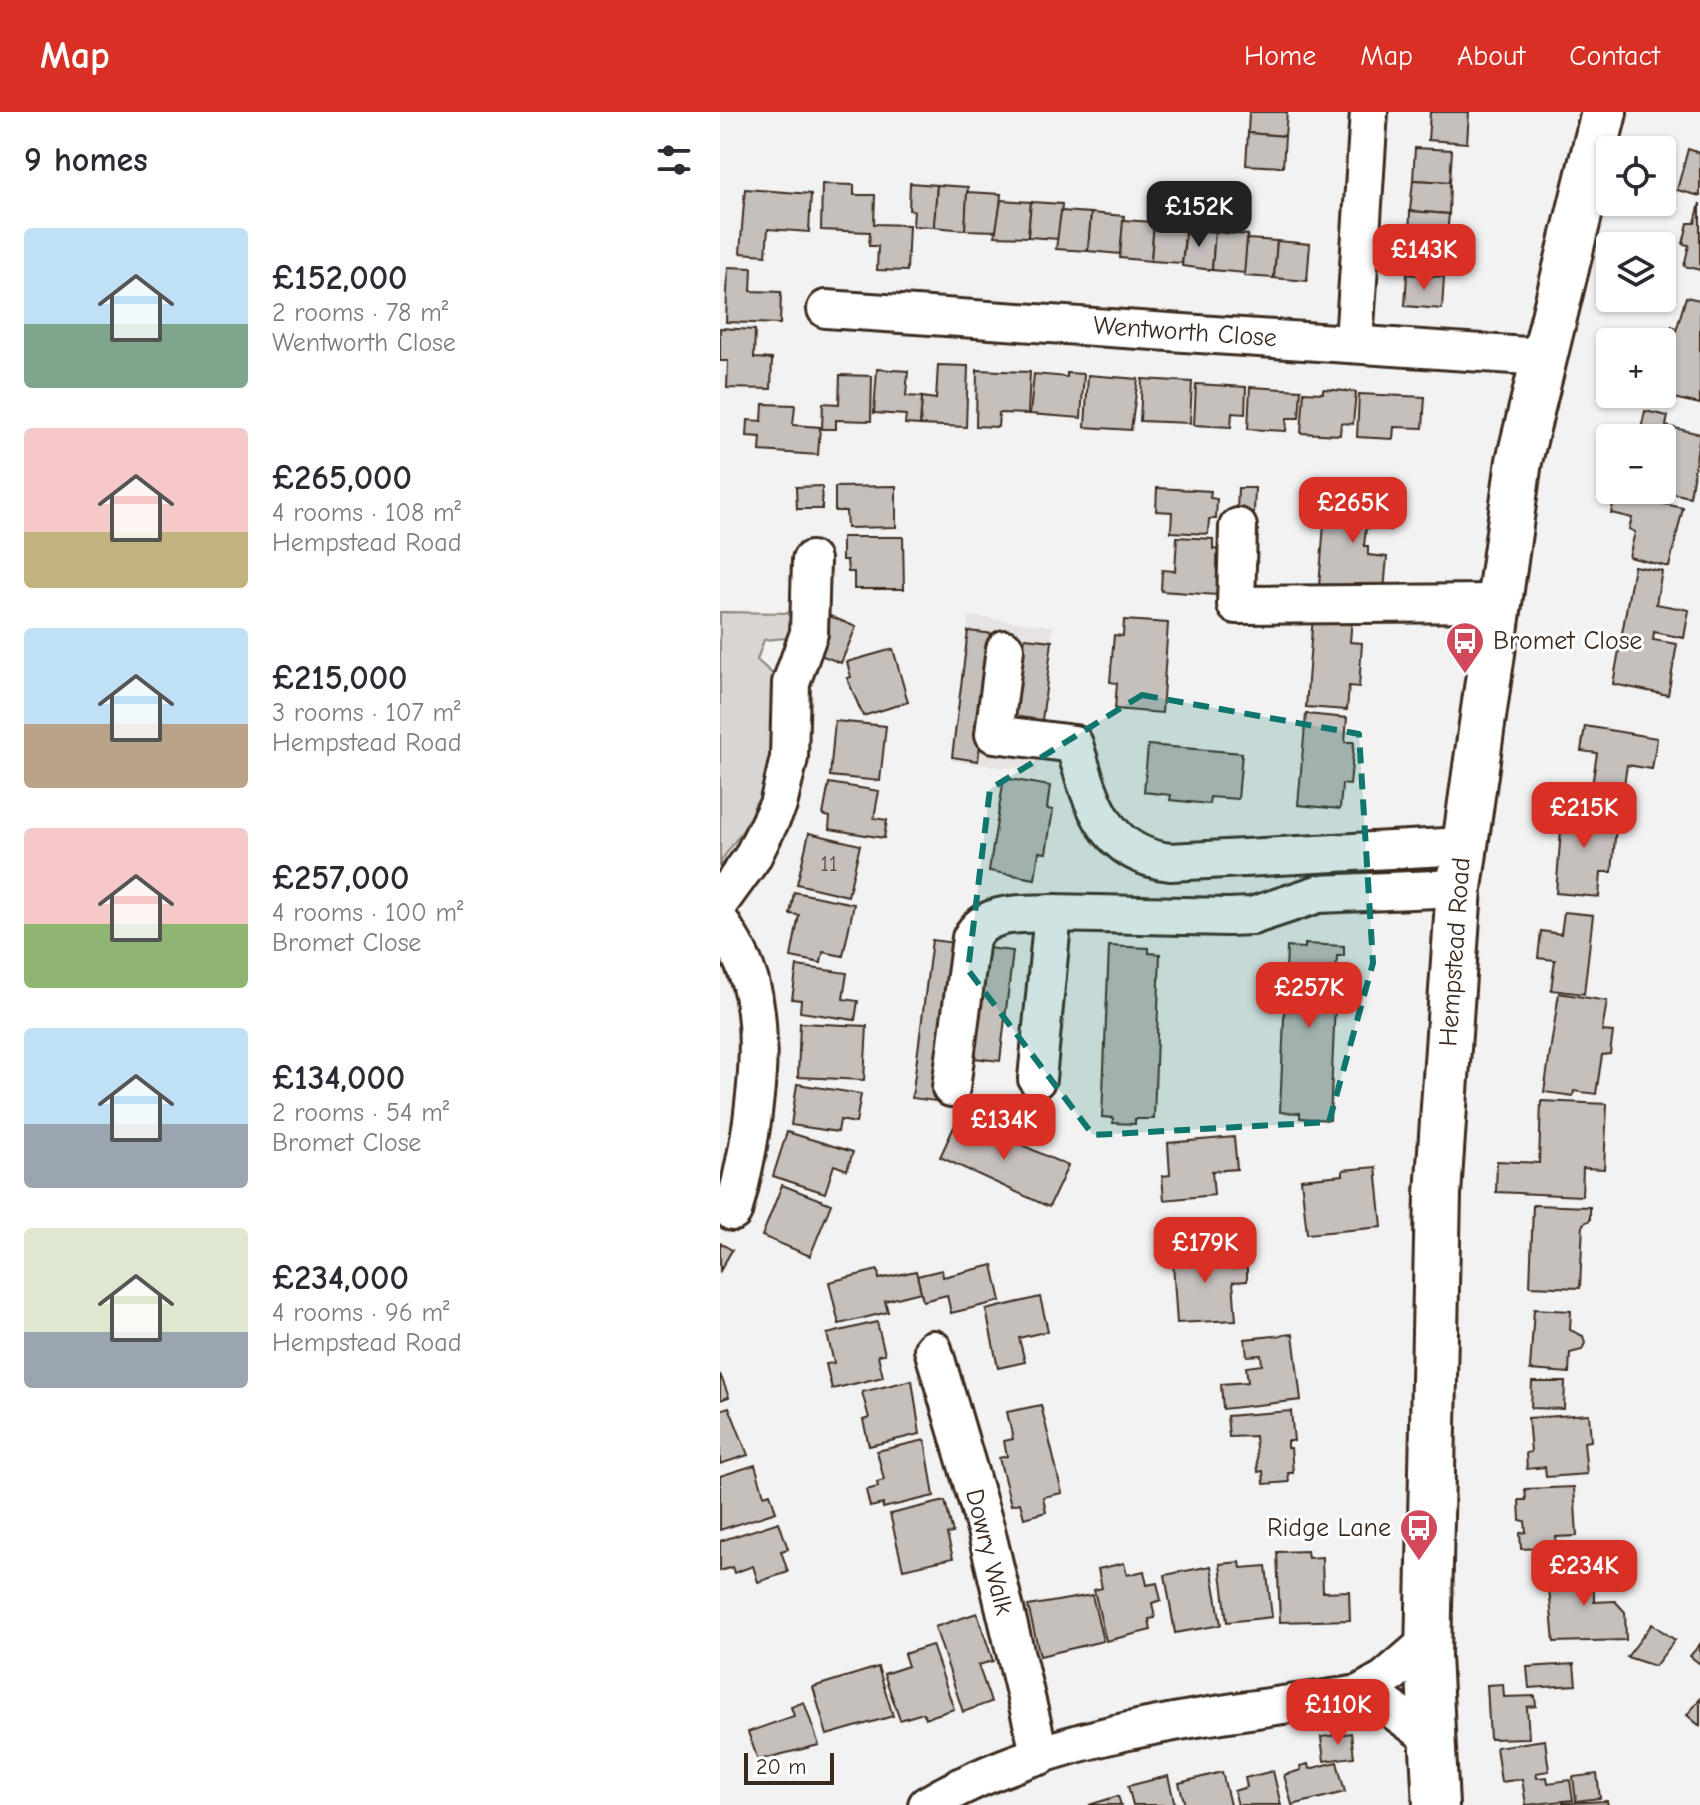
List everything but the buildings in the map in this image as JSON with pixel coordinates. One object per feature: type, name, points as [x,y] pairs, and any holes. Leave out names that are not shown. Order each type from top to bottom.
[{"type":"main road","name":"Hempstead Road","points":[[1436,1805],[1430,1737],[1428,1642],[1438,1194],[1459,888],[1519,461],[1604,112]]},
{"type":"street","points":[[1354,342],[1369,112]]},
{"type":"street","name":"Wentworth Close","points":[[826,309],[1543,357]]},
{"type":"street","points":[[1238,527],[1236,605],[1497,603]]},
{"type":"street","points":[[720,902],[752,858],[778,805],[789,758],[791,683],[809,633],[811,560]]},
{"type":"street","points":[[1005,649],[994,734],[1074,744],[1089,793],[1110,833],[1136,855],[1154,860],[1464,846]]},
{"type":"street","points":[[951,1088],[971,938],[976,929],[995,916],[1053,913],[1240,916],[1318,894],[1459,888]]},
{"type":"street","points":[[1037,1079],[1053,913]]},
{"type":"street","points":[[720,921],[747,971],[757,1048],[750,1127],[733,1212]]},
{"type":"street","name":"Dowry Walk","points":[[933,1349],[986,1530],[1040,1756]]},
{"type":"street","points":[[927,1805],[988,1774],[1040,1756],[1143,1728],[1359,1694],[1385,1679],[1428,1642]]},
{"type":"street","points":[[1359,1694],[1389,1707],[1430,1737]]},
{"type":"highlighted area","points":[[1142,695],[1359,734],[1373,963],[1329,1122],[1093,1135],[968,970],[990,789]]},
{"type":"shaded area","points":[[720,612],[798,613],[786,638],[764,640],[757,660],[775,676],[769,794],[756,802],[747,824],[721,861],[720,879]]},
{"type":"shaded area","points":[[969,616],[1053,626],[1036,771],[951,761]]},
{"type":"place","name":"Bromet Close","points":[[1465,675]]},
{"type":"place","name":"Ridge Lane","points":[[1419,1562]]}]
